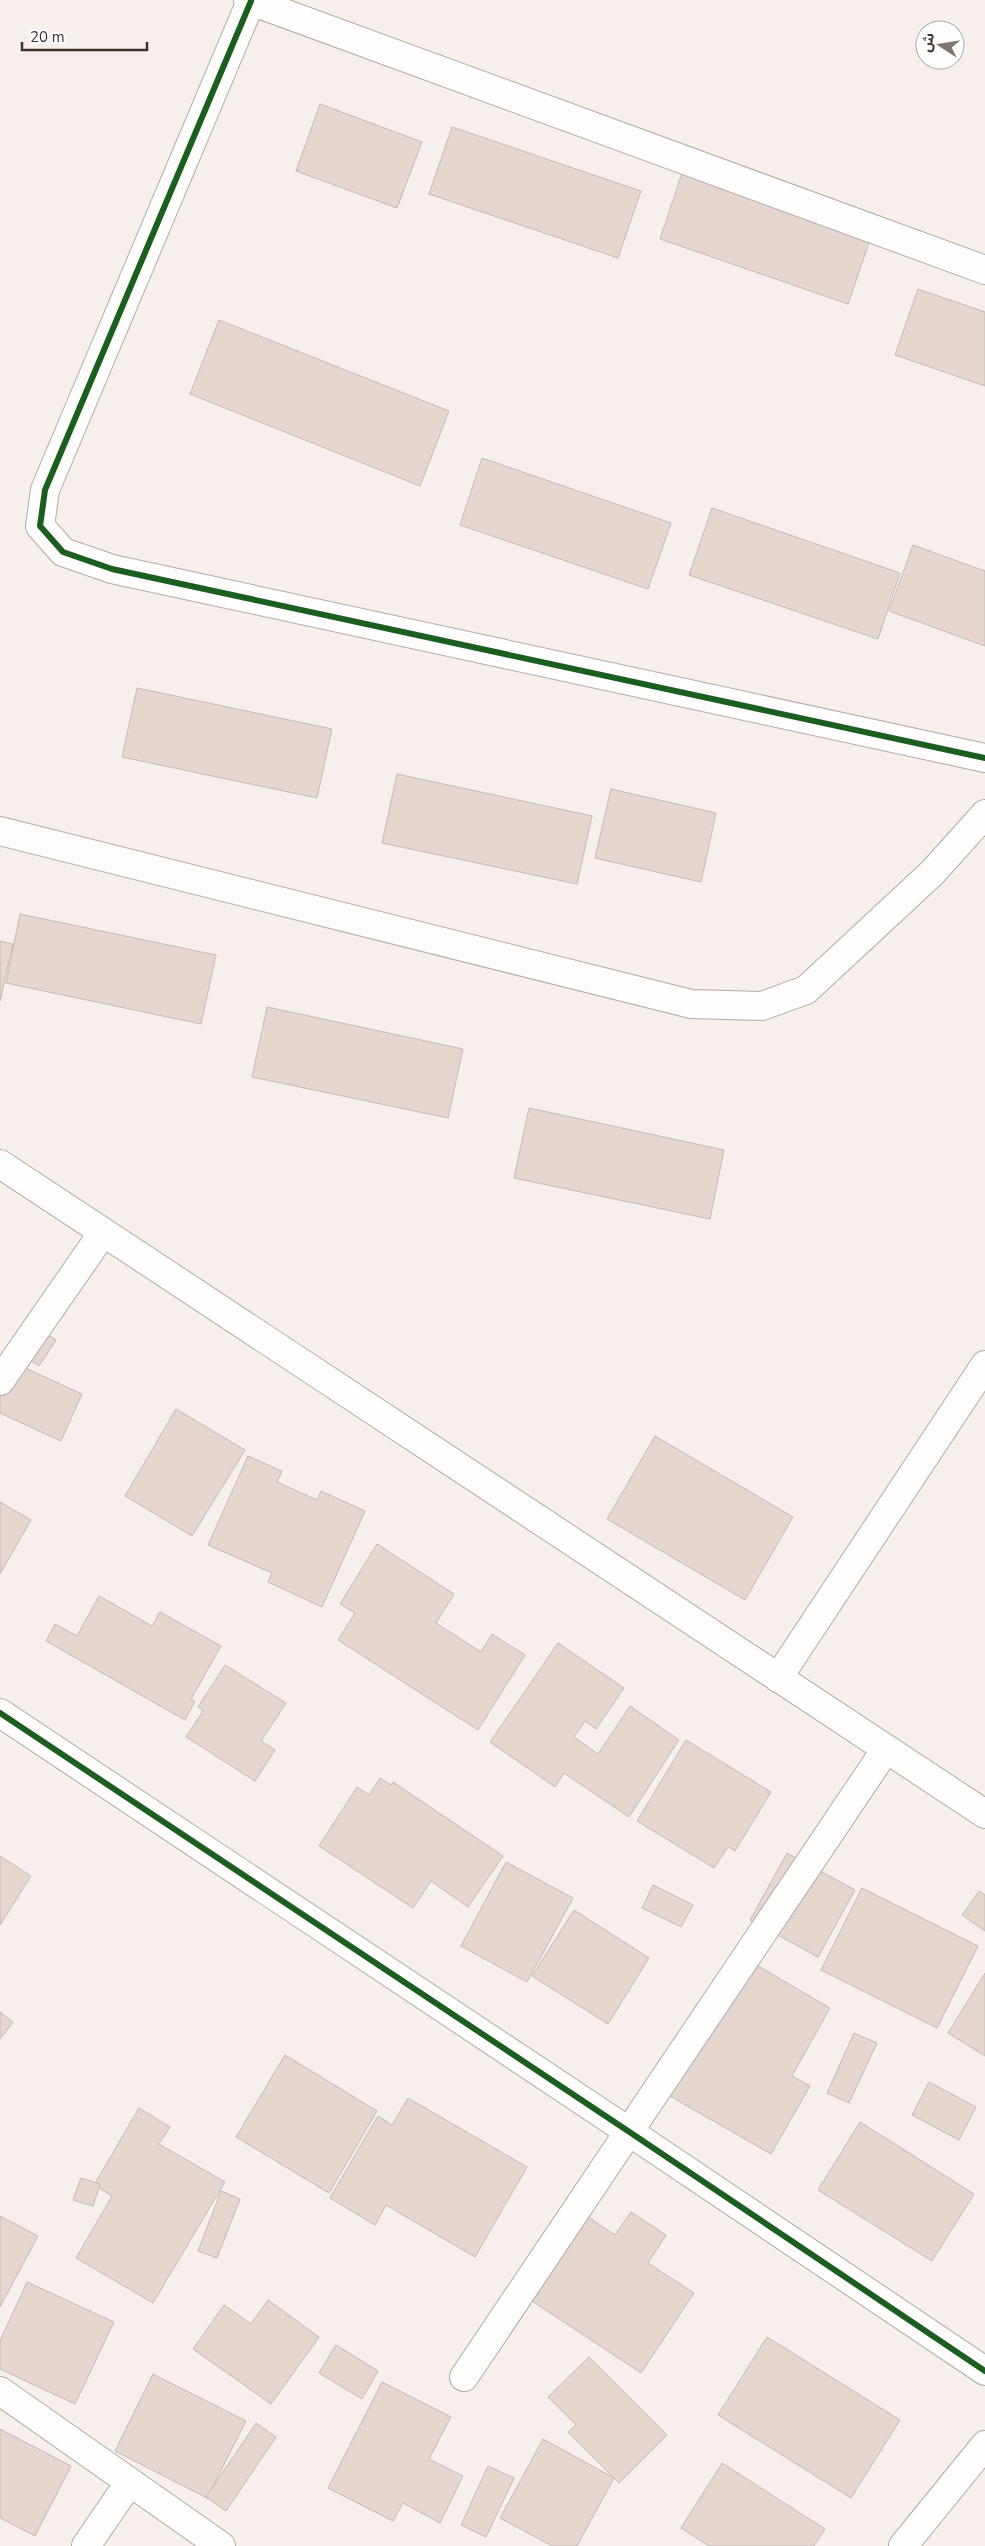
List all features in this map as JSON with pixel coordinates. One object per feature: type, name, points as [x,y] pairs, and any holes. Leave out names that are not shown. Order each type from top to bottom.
[{"type":"street","points":[[985,270],[250,1],[45,490],[40,526],[63,552],[121,571],[985,758]]},
{"type":"street","points":[[0,831],[691,1004],[762,1006],[806,990],[933,872],[985,814]]},
{"type":"street","points":[[0,1164],[102,1234],[985,1814]]},
{"type":"street","points":[[0,1381],[102,1234]]},
{"type":"street","points":[[778,1678],[985,1365]]},
{"type":"street","points":[[0,1713],[985,2371]]},
{"type":"street","points":[[464,2377],[886,1749]]},
{"type":"street","points":[[0,2391],[221,2546]]},
{"type":"street","points":[[903,2546],[985,2445]]},
{"type":"street","points":[[86,2546],[129,2483]]},
{"type":"building","points":[[320,104],[422,142],[397,208],[296,171]]},
{"type":"building","points":[[452,127],[641,191],[618,258],[429,194]]},
{"type":"building","points":[[682,173],[871,237],[848,304],[660,239]]},
{"type":"building","points":[[918,289],[985,312],[985,386],[895,355]]},
{"type":"building","points":[[219,320],[449,411],[420,486],[190,394]]},
{"type":"building","points":[[482,458],[671,523],[648,589],[460,525]]},
{"type":"building","points":[[712,508],[900,573],[878,639],[689,575]]},
{"type":"building","points":[[913,545],[985,571],[985,646],[889,611]]},
{"type":"building","points":[[137,688],[332,729],[317,798],[122,757]]},
{"type":"building","points":[[397,774],[592,816],[577,884],[382,843]]},
{"type":"building","points":[[611,789],[716,813],[701,882],[595,858]]},
{"type":"building","points":[[20,914],[216,955],[201,1024],[6,983]]},
{"type":"building","points":[[0,941],[13,944],[0,1001]]},
{"type":"building","points":[[267,1007],[463,1049],[448,1118],[252,1077]]},
{"type":"building","points":[[529,1108],[724,1150],[710,1219],[514,1178]]},
{"type":"building","points":[[31,1324],[56,1340],[39,1366],[14,1350]]},
{"type":"building","points":[[8,1360],[82,1394],[61,1441],[0,1413],[0,1378]]},
{"type":"building","points":[[176,1409],[245,1450],[192,1536],[125,1496]]},
{"type":"building","points":[[655,1436],[793,1517],[745,1600],[607,1519]]},
{"type":"building","points":[[248,1456],[282,1471],[277,1482],[317,1500],[321,1491],[365,1511],[322,1607],[268,1582],[272,1573],[208,1545]]},
{"type":"building","points":[[0,1502],[31,1520],[0,1574]]},
{"type":"building","points":[[377,1544],[454,1594],[436,1623],[481,1652],[492,1634],[525,1655],[478,1730],[338,1640],[355,1613],[340,1604]]},
{"type":"building","points":[[99,1596],[152,1626],[160,1612],[221,1646],[191,1699],[195,1701],[185,1720],[46,1641],[55,1624],[77,1636]]},
{"type":"building","points":[[558,1643],[624,1688],[596,1729],[585,1721],[574,1737],[598,1754],[630,1706],[679,1740],[629,1817],[564,1773],[555,1787],[490,1742]]},
{"type":"building","points":[[225,1665],[286,1703],[261,1741],[275,1750],[255,1781],[186,1737],[203,1711],[198,1707]]},
{"type":"building","points":[[686,1740],[771,1792],[735,1851],[728,1847],[714,1868],[637,1821]]},
{"type":"building","points":[[380,1778],[391,1785],[393,1782],[503,1856],[468,1907],[431,1881],[413,1908],[319,1846],[357,1787],[369,1795]]},
{"type":"building","points":[[787,1853],[855,1890],[818,1957],[750,1920]]},
{"type":"building","points":[[0,1856],[31,1876],[0,1925]]},
{"type":"building","points":[[506,1862],[573,1898],[527,1982],[461,1946]]},
{"type":"building","points":[[653,1885],[693,1905],[681,1927],[642,1908]]},
{"type":"building","points":[[862,1888],[978,1946],[937,2028],[821,1970]]},
{"type":"building","points":[[979,1891],[985,1895],[985,1931],[962,1915]]},
{"type":"building","points":[[574,1910],[649,1958],[608,2024],[532,1976]]},
{"type":"building","points":[[746,1959],[830,2008],[792,2076],[810,2086],[771,2154],[668,2095]]},
{"type":"building","points":[[985,1973],[985,2056],[948,2033]]},
{"type":"building","points":[[0,2012],[13,2022],[0,2039]]},
{"type":"building","points":[[854,2033],[877,2043],[849,2103],[827,2093]]},
{"type":"building","points":[[285,2055],[377,2111],[329,2193],[236,2137]]},
{"type":"building","points":[[929,2082],[976,2107],[959,2140],[912,2115]]},
{"type":"building","points":[[408,2098],[527,2167],[475,2257],[386,2205],[375,2225],[330,2198],[378,2116],[392,2125]]},
{"type":"building","points":[[139,2108],[170,2127],[159,2144],[225,2182],[153,2303],[76,2258],[112,2196],[94,2185]]},
{"type":"building","points":[[860,2122],[974,2194],[932,2261],[818,2190]]},
{"type":"building","points":[[81,2178],[100,2184],[93,2206],[73,2200]]},
{"type":"building","points":[[221,2191],[240,2199],[217,2258],[198,2251]]},
{"type":"building","points":[[569,2204],[615,2235],[631,2212],[666,2235],[648,2263],[694,2293],[641,2373],[514,2289]]},
{"type":"building","points":[[0,2216],[38,2236],[0,2307]]},
{"type":"building","points":[[27,2282],[114,2322],[75,2404],[0,2369],[0,2341]]},
{"type":"building","points":[[268,2300],[319,2337],[271,2404],[193,2349],[224,2305],[251,2324]]},
{"type":"building","points":[[767,2337],[900,2420],[851,2498],[718,2415]]},
{"type":"building","points":[[336,2345],[378,2371],[362,2399],[319,2373]]},
{"type":"building","points":[[589,2357],[667,2435],[619,2483],[568,2432],[576,2425],[548,2397]]},
{"type":"building","points":[[153,2374],[246,2421],[207,2498],[115,2451]]},
{"type":"building","points":[[382,2382],[451,2417],[429,2459],[463,2476],[440,2523],[403,2503],[393,2521],[328,2488]]},
{"type":"building","points":[[256,2423],[276,2437],[226,2511],[206,2497]]},
{"type":"building","points":[[0,2429],[71,2466],[35,2536],[0,2518]]},
{"type":"building","points":[[543,2439],[614,2478],[577,2546],[552,2546],[500,2518]]},
{"type":"building","points":[[722,2463],[825,2529],[814,2546],[709,2546],[681,2528]]},
{"type":"building","points":[[488,2466],[514,2478],[486,2537],[461,2525]]},
{"type":"cycle path","points":[[251,1],[45,490],[40,526],[63,552],[112,569],[985,758]]},
{"type":"cycle path","points":[[0,1713],[985,2371]]}]
